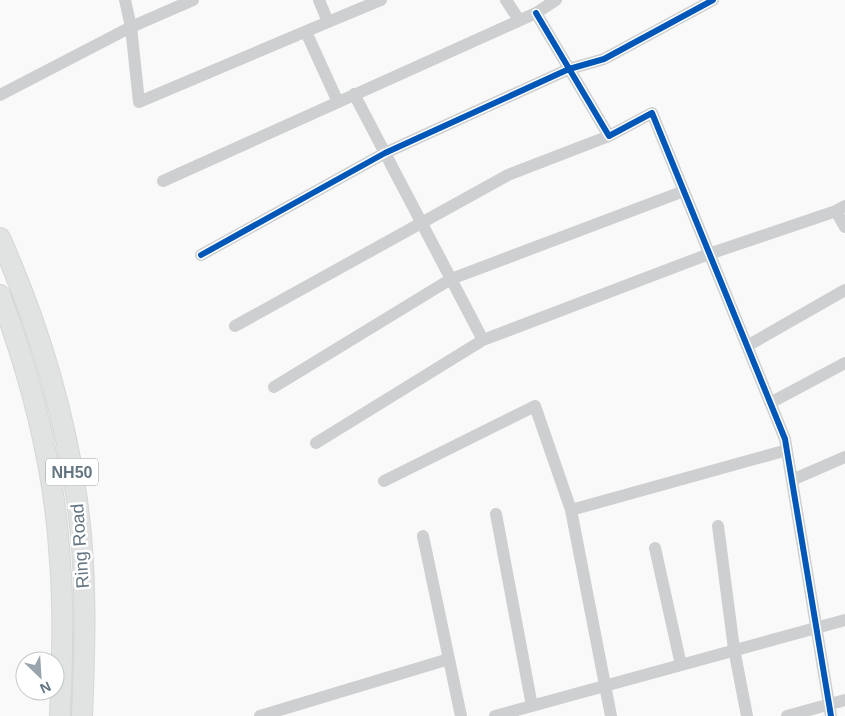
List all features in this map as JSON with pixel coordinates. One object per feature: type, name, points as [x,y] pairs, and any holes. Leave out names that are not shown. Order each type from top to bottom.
[{"type":"highway","name":"Ring Road","points":[[0,238],[18,278],[41,343],[62,424],[77,500],[84,576],[82,716]]},
{"type":"highway","name":"Ring Road","points":[[0,295],[26,371],[42,434],[53,496],[60,559],[63,616],[60,716]]},
{"type":"street","points":[[125,0],[131,27],[138,102],[381,0]]},
{"type":"street","points":[[0,95],[131,27],[194,0]]},
{"type":"street","points":[[318,0],[328,22]]},
{"type":"street","points":[[506,0],[518,20]]},
{"type":"street","points":[[163,181],[536,13],[556,0]]},
{"type":"street","points":[[201,255],[385,153],[569,69],[604,59],[712,0]]},
{"type":"street","points":[[536,13],[609,136]]},
{"type":"street","points":[[306,32],[338,102]]},
{"type":"street","points":[[354,94],[483,340]]},
{"type":"street","points":[[235,326],[508,175],[609,136],[652,113],[785,439],[829,711]]},
{"type":"street","points":[[274,388],[450,279],[684,190]]},
{"type":"street","points":[[316,443],[483,340],[709,254],[841,209],[845,227]]},
{"type":"street","points":[[747,346],[845,290]]},
{"type":"street","points":[[770,403],[845,363]]},
{"type":"street","points":[[384,481],[535,406],[571,510],[611,716]]},
{"type":"street","points":[[571,510],[787,450]]},
{"type":"street","points":[[792,480],[845,456]]},
{"type":"street","points":[[496,514],[532,706]]},
{"type":"street","points":[[718,526],[734,649],[747,716]]},
{"type":"street","points":[[423,536],[461,716]]},
{"type":"street","points":[[655,548],[681,665]]},
{"type":"street","points":[[495,716],[845,620]]},
{"type":"street","points":[[260,716],[449,659]]},
{"type":"street","points":[[787,716],[829,711],[845,700]]},
{"type":"cycle path","points":[[201,255],[385,153],[569,69],[604,59],[713,0]]},
{"type":"cycle path","points":[[536,13],[609,136],[652,113],[785,439],[831,716]]}]
